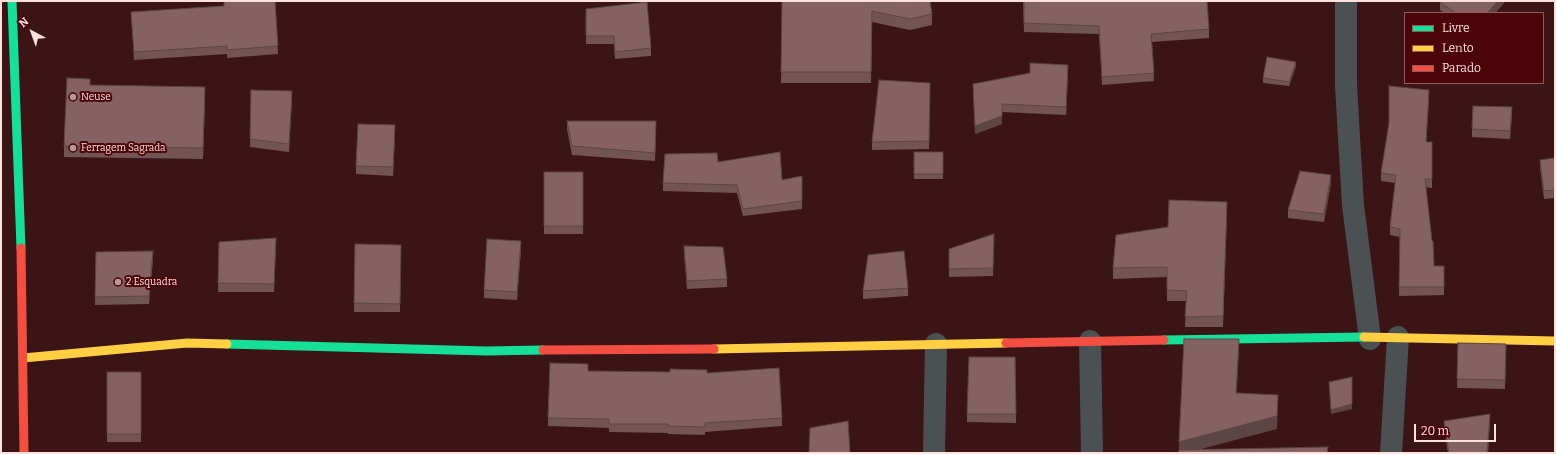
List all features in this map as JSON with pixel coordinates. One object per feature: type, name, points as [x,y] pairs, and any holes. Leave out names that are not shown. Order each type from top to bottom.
[{"type":"street","points":[[12,1],[21,209],[24,453]]},
{"type":"street","points":[[1346,1],[1346,86],[1353,205],[1370,339]]},
{"type":"street","points":[[23,358],[187,343],[486,351],[806,348],[1090,341],[1398,338],[1555,341]]},
{"type":"street","points":[[1391,453],[1398,338]]},
{"type":"street","points":[[1090,341],[1092,453]]},
{"type":"street","points":[[934,453],[936,344]]},
{"type":"building","points":[[224,1],[275,1],[278,46],[227,50],[227,46],[134,52],[131,12],[224,6]]},
{"type":"building","points":[[782,1],[930,1],[932,14],[910,19],[872,11],[871,72],[781,72]]},
{"type":"building","points":[[1024,1],[1207,1],[1209,29],[1151,34],[1154,73],[1102,77],[1099,26],[1024,23]]},
{"type":"building","points":[[1498,1],[1488,12],[1455,12],[1440,2]]},
{"type":"building","points":[[647,2],[651,48],[615,52],[614,36],[586,36],[586,9]]},
{"type":"building","points":[[1267,57],[1296,62],[1289,82],[1263,78]]},
{"type":"building","points":[[1030,63],[1068,65],[1066,107],[1002,104],[1002,116],[975,126],[973,84],[1030,73]]},
{"type":"building","points":[[67,78],[90,79],[90,85],[205,87],[203,148],[64,146]]},
{"type":"building","points":[[879,80],[930,83],[929,141],[872,142]]},
{"type":"building","points":[[1389,86],[1429,90],[1426,142],[1432,142],[1432,179],[1425,179],[1433,241],[1434,266],[1444,266],[1444,287],[1399,287],[1400,229],[1390,227],[1396,175],[1381,173],[1389,123]]},
{"type":"building","points":[[251,90],[292,91],[289,144],[250,139]]},
{"type":"building","points":[[1473,106],[1512,107],[1510,131],[1472,129]]},
{"type":"building","points":[[567,121],[656,121],[655,153],[572,146]]},
{"type":"building","points":[[358,124],[395,125],[393,167],[356,166]]},
{"type":"building","points":[[780,152],[782,180],[802,176],[802,201],[743,209],[737,185],[663,183],[665,154],[717,153],[718,162]]},
{"type":"building","points":[[914,152],[943,152],[943,174],[914,174]]},
{"type":"building","points":[[1555,158],[1555,190],[1544,191],[1540,160]]},
{"type":"building","points":[[1300,171],[1331,175],[1324,214],[1288,210]]},
{"type":"building","points":[[544,172],[583,172],[583,226],[544,226]]},
{"type":"building","points":[[1169,200],[1227,202],[1223,316],[1185,317],[1187,291],[1167,290],[1167,267],[1113,268],[1116,235],[1168,227]]},
{"type":"building","points":[[994,234],[993,268],[949,269],[949,249]]},
{"type":"building","points":[[276,238],[274,284],[218,283],[219,242]]},
{"type":"building","points":[[487,239],[521,241],[517,292],[484,290]]},
{"type":"building","points":[[355,244],[401,245],[400,304],[354,303]]},
{"type":"building","points":[[684,246],[723,247],[727,279],[687,281]]},
{"type":"building","points":[[153,251],[149,296],[95,297],[96,252]]},
{"type":"building","points":[[904,251],[908,288],[863,291],[868,255]]},
{"type":"building","points":[[1184,339],[1239,339],[1236,393],[1278,395],[1277,416],[1179,442]]},
{"type":"building","points":[[1458,343],[1506,344],[1505,380],[1457,379]]},
{"type":"building","points":[[969,357],[1015,357],[1016,414],[967,414]]},
{"type":"building","points":[[550,363],[588,364],[588,371],[670,372],[670,369],[707,370],[707,373],[779,368],[782,418],[705,423],[705,427],[668,426],[668,424],[609,424],[609,419],[548,418]]},
{"type":"building","points":[[107,372],[141,372],[141,434],[107,434]]},
{"type":"building","points":[[1352,377],[1352,404],[1331,410],[1329,382]]},
{"type":"building","points":[[1490,414],[1487,453],[1449,453],[1444,421]]},
{"type":"building","points":[[848,421],[850,453],[809,453],[810,428]]},
{"type":"building","points":[[1328,447],[1327,453],[1178,453],[1179,450]]},
{"type":"traffic: fast","points":[[12,1],[21,248]]},
{"type":"traffic: fast","points":[[1164,340],[1364,337]]},
{"type":"traffic: fast","points":[[227,344],[486,351],[543,350]]},
{"type":"traffic: slow","points":[[1364,337],[1555,341]]},
{"type":"traffic: slow","points":[[23,358],[187,343],[227,344]]},
{"type":"traffic: slow","points":[[714,349],[1006,343]]},
{"type":"traffic: jam","points":[[21,248],[24,453]]},
{"type":"traffic: jam","points":[[1006,343],[1164,340]]},
{"type":"traffic: jam","points":[[543,350],[714,349]]},
{"type":"place","name":"Neuse","points":[[73,97]]},
{"type":"place","name":"Ferragem Sagrada","points":[[73,148]]},
{"type":"place","name":"2 Esquadra","points":[[118,282]]}]
